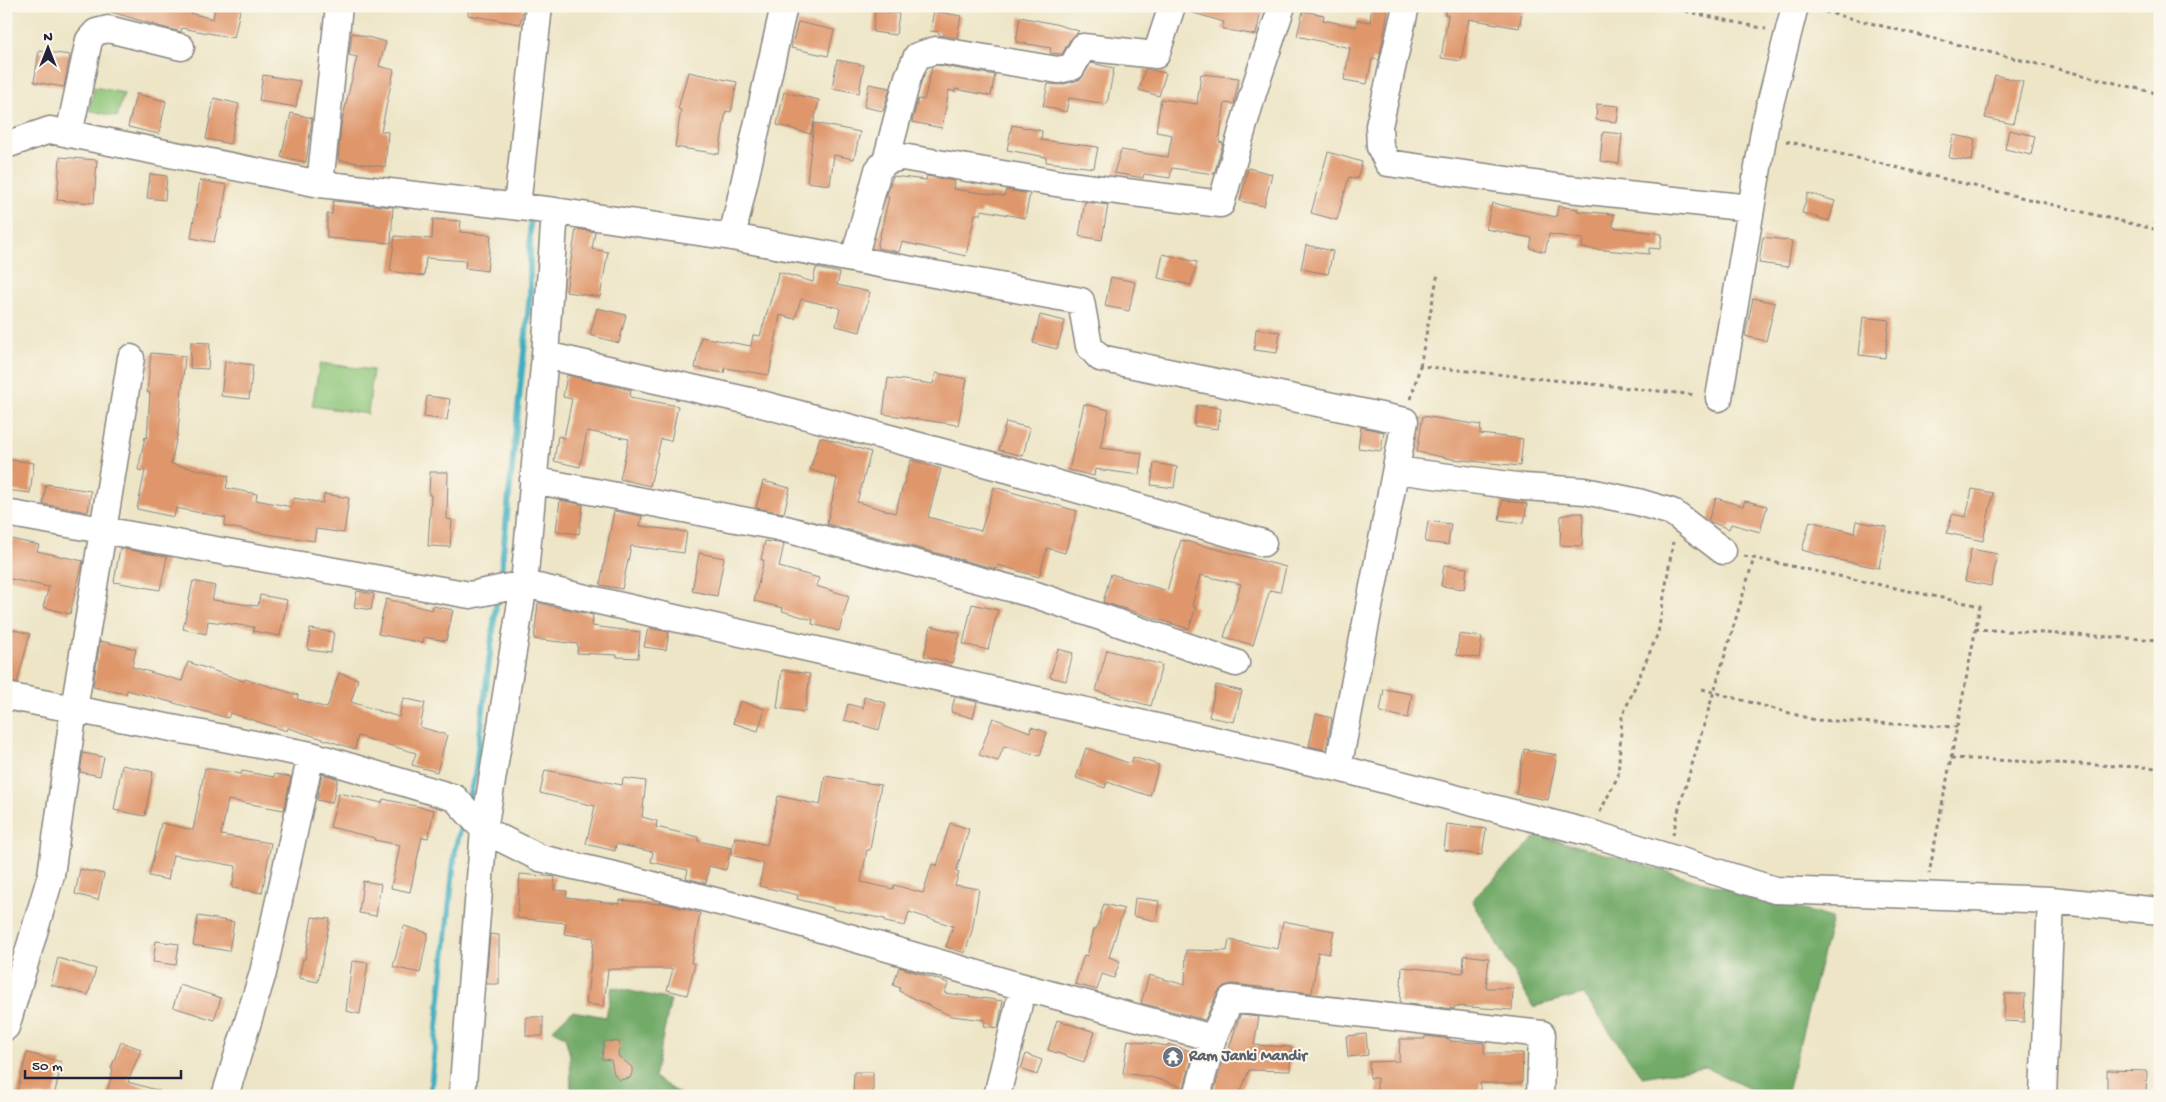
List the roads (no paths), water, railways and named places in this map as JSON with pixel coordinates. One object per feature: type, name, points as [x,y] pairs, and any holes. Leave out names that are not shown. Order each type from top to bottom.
[{"type":"street","points":[[320,184],[339,6]]},
{"type":"street","points":[[517,206],[539,6]]},
{"type":"street","points":[[732,237],[784,6]]},
{"type":"street","points":[[886,162],[908,77],[918,56],[936,50],[1058,70],[1072,67],[1083,46],[1156,55],[1172,6]]},
{"type":"street","points":[[854,260],[878,170],[886,162],[902,157],[1062,184],[1221,204],[1253,93],[1282,6]]},
{"type":"street","points":[[1406,6],[1379,126],[1380,147],[1388,163],[1569,189],[1751,208]]},
{"type":"street","points":[[1719,398],[1763,135],[1788,34],[1803,7]]},
{"type":"street","points":[[69,134],[89,40],[96,32],[108,29],[181,47]]},
{"type":"street","points":[[6,145],[50,130],[320,184],[517,206],[732,237],[1081,301],[1090,346],[1100,358],[1406,421],[1338,768]]},
{"type":"street","points":[[462,1096],[484,830],[524,584],[545,355],[555,211]]},
{"type":"street","points":[[545,355],[763,405],[1010,470],[1263,543]]},
{"type":"street","points":[[6,1028],[51,875],[74,709],[131,358]]},
{"type":"street","points":[[1396,470],[1524,487],[1585,492],[1638,502],[1672,512],[1723,551]]},
{"type":"street","points":[[533,480],[778,527],[1036,595],[1236,663]]},
{"type":"street","points":[[6,513],[470,595],[524,584],[1338,768],[1590,833],[1775,890],[2051,900],[2160,910]]},
{"type":"street","points":[[6,696],[311,755],[455,798],[484,830],[540,858],[622,876],[793,920],[1023,987],[1212,1038]]},
{"type":"street","points":[[225,1096],[263,973],[311,755]]},
{"type":"street","points":[[2043,1096],[2051,900]]},
{"type":"street","points":[[997,1096],[1023,987]]},
{"type":"street","points":[[1197,1096],[1212,1038],[1231,999],[1542,1034],[1540,1096]]},
{"type":"waterway","points":[[500,582],[530,294],[530,215]]},
{"type":"waterway","points":[[468,801],[475,775],[497,597]]},
{"type":"waterway","points":[[430,1096],[455,850],[463,819]]},
{"type":"place","name":"Ram Janki Mandir","points":[[1173,1057]]}]
